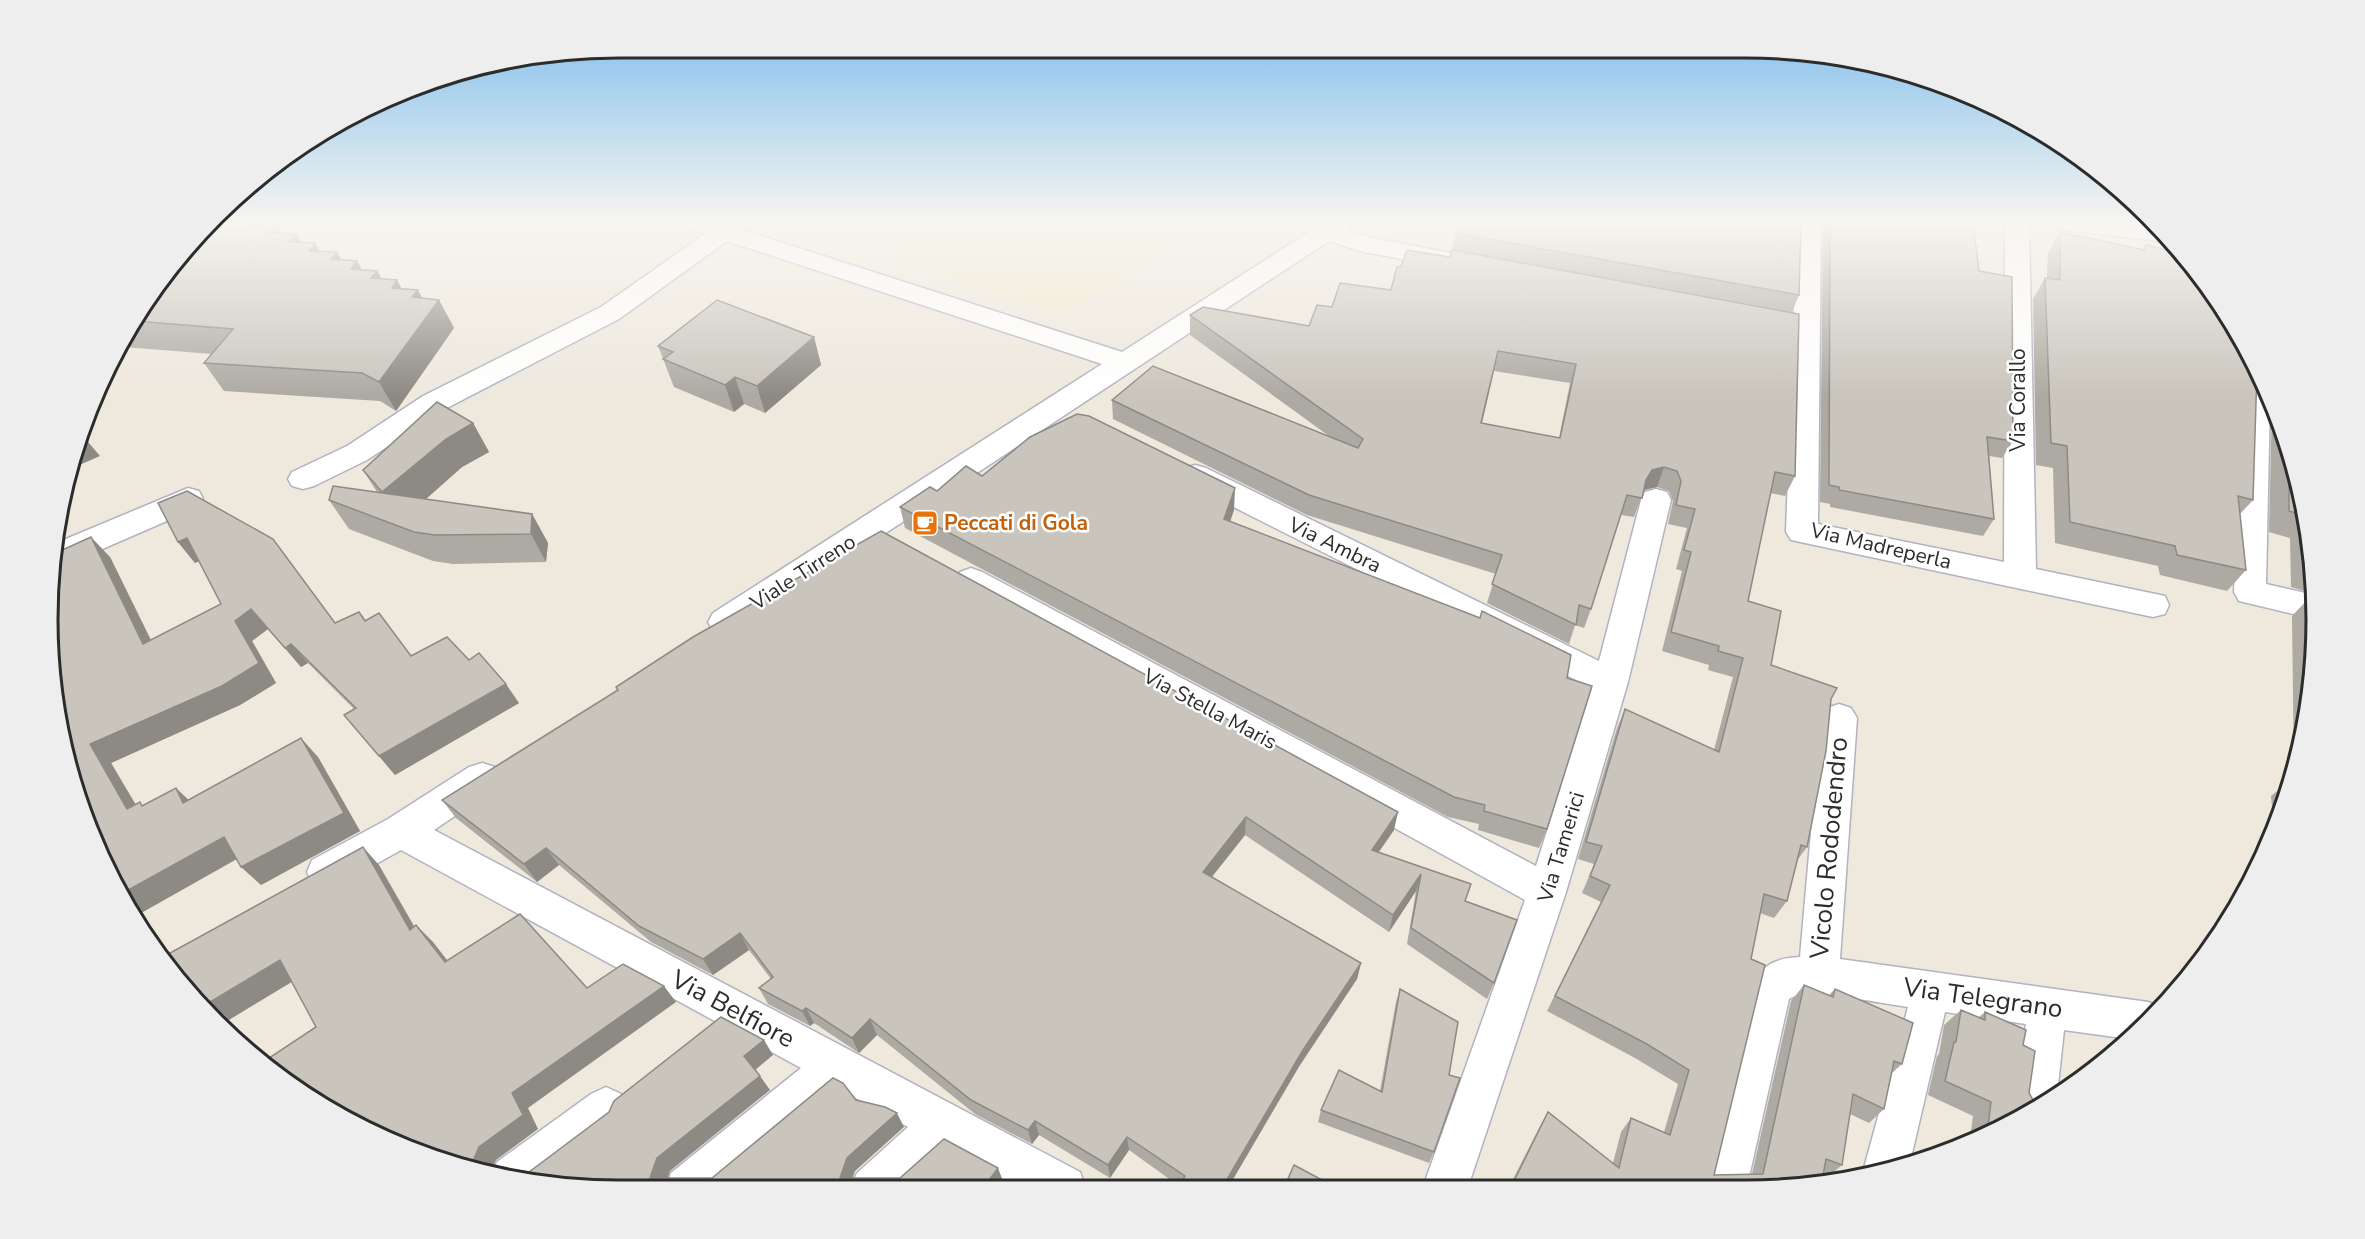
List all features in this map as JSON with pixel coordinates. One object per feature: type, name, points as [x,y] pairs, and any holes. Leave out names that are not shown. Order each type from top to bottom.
[{"type":"street","points":[[303,479],[357,453],[433,404],[610,313],[655,281]]},
{"type":"street","points":[[874,281],[1127,363]]},
{"type":"street","name":"Viale Tirreno","points":[[702,637],[1252,281]]},
{"type":"street","name":"Via Madreperla","points":[[1801,281],[1795,324],[1802,532],[2153,605]]},
{"type":"street","name":"Via Corallo","points":[[2017,281],[2020,577]]},
{"type":"street","points":[[2256,388],[2250,592],[2306,605]]},
{"type":"street","points":[[1059,407],[1090,423]]},
{"type":"street","name":"Via Ambra","points":[[1165,460],[1611,682]]},
{"type":"street","points":[[62,554],[188,500]]},
{"type":"street","name":"Via Tamerici","points":[[1448,1180],[1547,892],[1611,682],[1656,500]]},
{"type":"street","points":[[873,527],[904,544]]},
{"type":"street","name":"Via Stella Maris","points":[[946,567],[1547,892]]},
{"type":"street","name":"Vicolo Rododendro","points":[[1726,1180],[1771,988],[1785,977],[1819,975],[1839,718]]},
{"type":"street","points":[[298,887],[401,831],[512,760]]},
{"type":"street","name":"Via Belfiore","points":[[401,831],[945,1124],[1032,1180]]},
{"type":"street","name":"Via Telegrano","points":[[1819,975],[2137,1020]]},
{"type":"street","points":[[1888,1162],[1925,1015]]},
{"type":"street","points":[[2035,1099],[2044,1031]]},
{"type":"street","points":[[699,1180],[837,1066]]},
{"type":"street","points":[[521,1172],[606,1109]]},
{"type":"street","points":[[883,1180],[945,1124]]},
{"type":"shaded area","points":[[957,281],[1118,281],[1059,315]]},
{"type":"building","points":[[172,281],[396,281],[392,288],[418,290],[412,297],[439,300],[379,382],[362,373],[204,363],[233,329],[145,322]]},
{"type":"building","points":[[1393,281],[1619,281],[1799,314],[1795,476],[1775,472],[1748,601],[1781,611],[1771,665],[1837,688],[1831,699],[1826,751],[1807,847],[1801,845],[1787,901],[1764,894],[1751,959],[1765,965],[1714,1175],[1763,1174],[1804,985],[1833,997],[1835,989],[1913,1023],[1902,1064],[1894,1061],[1884,1109],[1853,1094],[1842,1165],[1826,1159],[1823,1175],[1746,1180],[1514,1180],[1548,1112],[1619,1168],[1631,1118],[1670,1135],[1689,1070],[1645,1043],[1555,996],[1610,885],[1590,876],[1602,846],[1586,842],[1625,709],[1719,752],[1743,658],[1718,651],[1719,646],[1671,632],[1691,552],[1684,550],[1695,509],[1676,505],[1681,481],[1677,471],[1664,467],[1652,470],[1646,480],[1642,498],[1627,495],[1591,609],[1579,605],[1576,625],[1492,584],[1502,555],[1309,495],[1112,400],[1153,366],[1358,448],[1363,439],[1190,315],[1203,307],[1309,326],[1317,305],[1332,307],[1340,283],[1391,290]],"holes":[[[1498,351],[1576,364],[1560,438],[1481,423]]]},
{"type":"building","points":[[1720,281],[1799,281],[1799,295]]},
{"type":"building","points":[[1830,281],[2012,281],[2013,441],[1987,437],[1994,519],[1839,490],[1839,487],[1829,485]]},
{"type":"building","points":[[2045,281],[2193,281],[2231,339],[2256,388],[2253,500],[2238,496],[2246,570],[2177,555],[2175,546],[2070,522],[2067,446],[2051,443]]},
{"type":"building","points":[[717,300],[814,337],[757,386],[735,377],[725,385],[663,359],[673,352],[658,346]]},
{"type":"building","points":[[437,402],[473,423],[446,439],[382,492],[363,470]]},
{"type":"building","points":[[1077,414],[1089,416],[1235,488],[1224,519],[1480,618],[1482,611],[1571,655],[1567,678],[1592,686],[1547,829],[1484,811],[1485,805],[1454,797],[900,507],[930,487],[937,491],[966,466],[982,476],[1030,437]]},
{"type":"building","points":[[2289,482],[2297,513],[2289,511]]},
{"type":"building","points":[[333,486],[532,514],[531,534],[435,535],[414,532],[329,500]]},
{"type":"building","points":[[187,491],[273,539],[335,623],[359,612],[365,621],[379,613],[411,656],[447,637],[469,660],[479,653],[506,684],[379,756],[344,715],[356,708],[291,644],[285,648],[251,609],[235,621],[259,663],[222,686],[90,744],[127,809],[140,802],[142,806],[176,788],[183,803],[301,738],[344,813],[241,867],[224,837],[128,890],[116,868],[88,800],[69,729],[60,656],[58,620],[60,583],[63,550],[91,537],[143,644],[221,604],[187,538],[178,542],[158,503]]},
{"type":"building","points":[[881,531],[1398,812],[1372,850],[1471,884],[1465,901],[1517,920],[1494,983],[1411,928],[1421,874],[1393,915],[1246,817],[1203,872],[1361,963],[1303,1050],[1227,1180],[1183,1180],[1185,1176],[1127,1137],[1108,1165],[1035,1121],[1028,1130],[971,1100],[870,1019],[852,1038],[806,1008],[802,1011],[759,988],[773,977],[740,933],[703,959],[639,926],[546,848],[524,864],[442,800],[618,690],[616,687],[693,637]]},
{"type":"building","points":[[363,847],[410,930],[416,925],[445,962],[520,914],[587,988],[623,964],[664,986],[512,1093],[523,1115],[479,1147],[473,1161],[439,1151],[371,1123],[308,1086],[269,1058],[316,1027],[280,960],[210,1002],[169,954]]},
{"type":"building","points":[[1400,989],[1458,1022],[1449,1075],[1460,1078],[1434,1152],[1321,1110],[1339,1070],[1382,1092]]},
{"type":"building","points":[[1961,1010],[1985,1020],[1985,1012],[2026,1030],[2023,1045],[2035,1051],[2029,1093],[2033,1100],[1988,1126],[1991,1102],[1945,1081],[1954,1042],[1956,1042]]},
{"type":"building","points":[[721,1017],[764,1040],[744,1056],[760,1076],[657,1158],[650,1178],[712,1178],[833,1078],[843,1083],[856,1100],[885,1107],[897,1113],[847,1158],[840,1178],[900,1178],[944,1139],[998,1168],[989,1180],[620,1180],[546,1176],[502,1168],[529,1172],[609,1112],[614,1101]]},
{"type":"building","points":[[1294,1165],[1322,1180],[1287,1180]]},
{"type":"place","name":"Peccati di Gola","points":[[925,523]]}]
